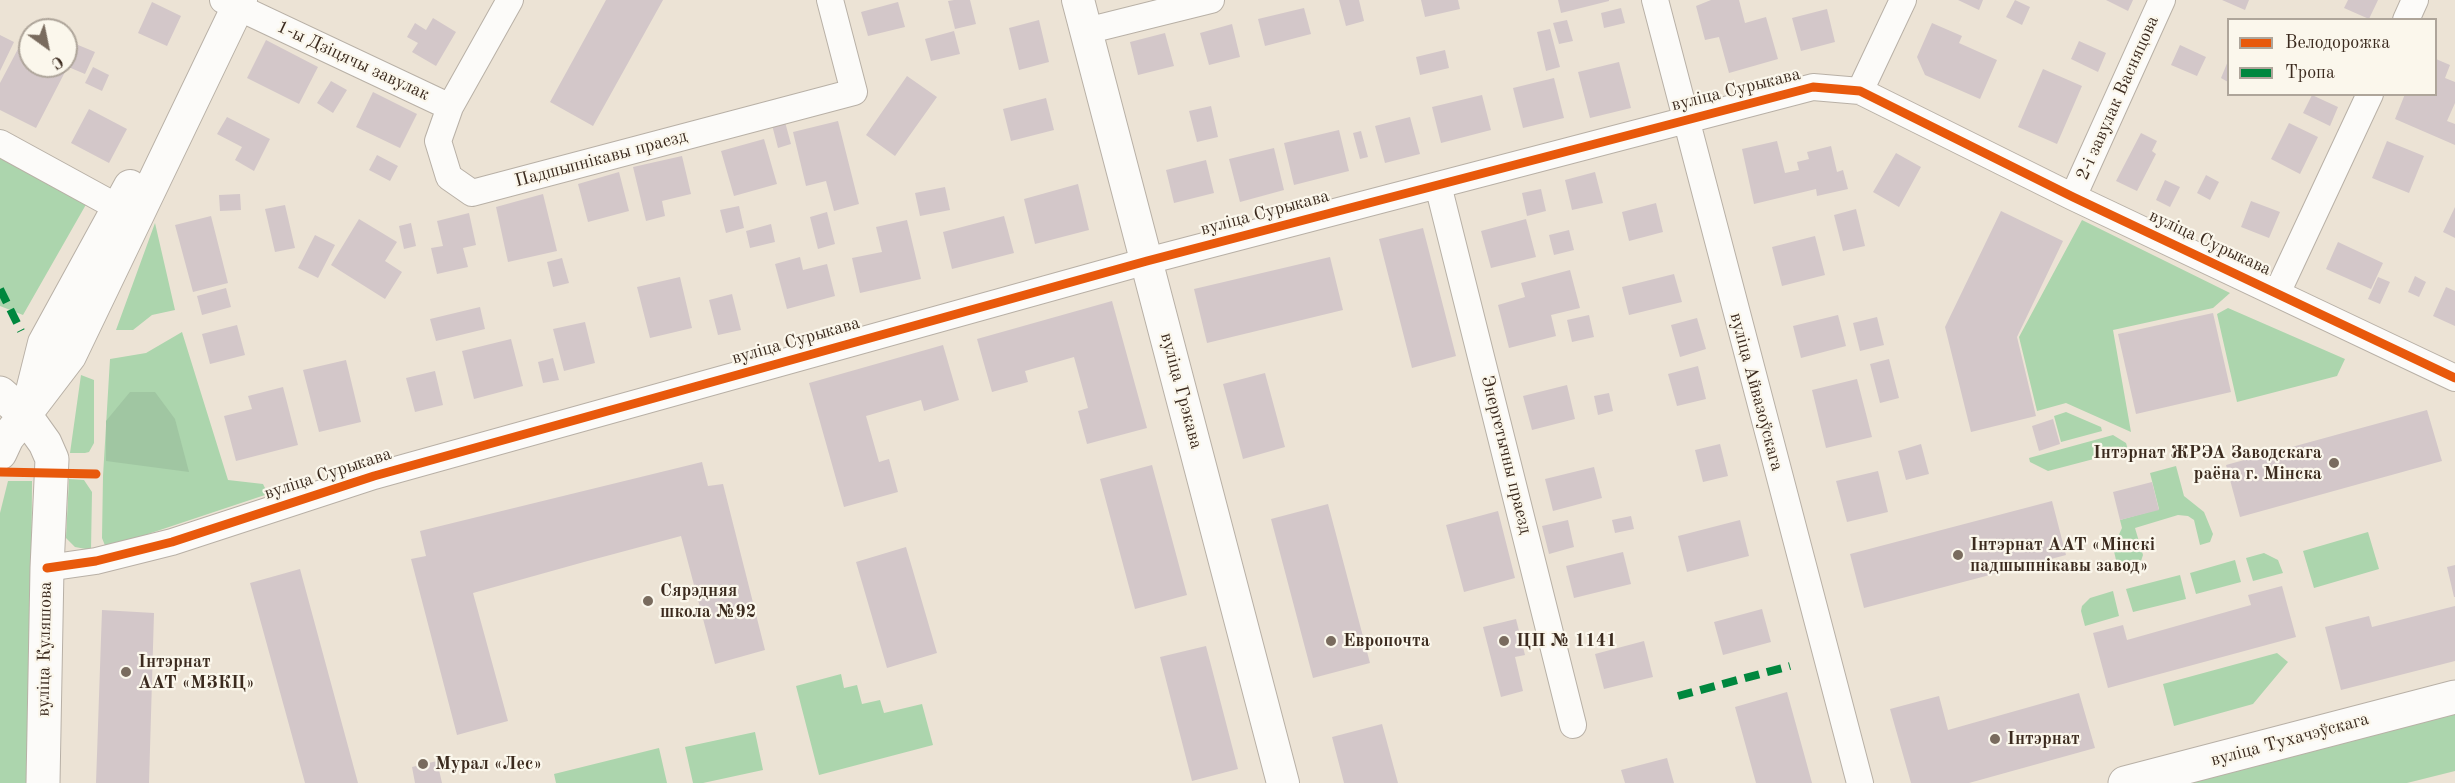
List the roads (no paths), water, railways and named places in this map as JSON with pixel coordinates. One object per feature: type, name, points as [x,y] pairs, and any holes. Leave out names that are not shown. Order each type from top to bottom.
[{"type":"main road","name":"вуліца Куляшова","points":[[0,393],[13,416],[45,443],[52,459],[47,568],[43,783]]},
{"type":"main road","points":[[0,453],[13,416]]},
{"type":"main road","name":"вуліца Тухачэўскага","points":[[2125,783],[2455,698]]},
{"type":"street","name":"Падшыпнікавы праезд","points":[[510,0],[450,107],[438,141],[449,177],[472,193],[854,92],[830,0]]},
{"type":"street","name":"вуліца Грэкава","points":[[1078,0],[1283,783]]},
{"type":"street","points":[[1086,31],[1211,0]]},
{"type":"street","name":"вуліца Айвазоўскага","points":[[1655,0],[1860,783]]},
{"type":"street","points":[[1860,91],[1903,0]]},
{"type":"street","name":"2-і завулак Васняцова","points":[[2073,197],[2162,0]]},
{"type":"street","points":[[2407,18],[2415,0]]},
{"type":"street","name":"1-ы Дзіцячы завулак","points":[[234,2],[450,107]]},
{"type":"street","points":[[13,416],[70,356],[181,123],[234,2]]},
{"type":"street","name":"вуліца Сурыкава","points":[[47,568],[96,561],[172,542],[374,476],[1147,261],[1813,87],[1860,91],[2073,197],[2455,378]]},
{"type":"street","points":[[2277,293],[2369,96]]},
{"type":"street","points":[[13,416],[44,343],[117,207],[143,163],[181,123]]},
{"type":"street","points":[[0,143],[117,207]]},
{"type":"street","name":"Энергетычны праезд","points":[[1438,185],[1574,725]]},
{"type":"place","name":"Інтэрнат ЖРЭА Заводскага раёна г. Мінска","points":[[2334,463]]},
{"type":"place","name":"Інтэрнат ААТ «Мінскі падшыпнікавы завод»","points":[[1958,555]]},
{"type":"place","name":"Сярэдняя школа №92","points":[[648,601]]},
{"type":"place","name":"Европочта","points":[[1331,641]]},
{"type":"place","name":"ЦП № 1141","points":[[1504,641]]},
{"type":"place","name":"Інтэрнат ААТ «МЗКЦ»","points":[[126,672]]},
{"type":"place","name":"Інтэрнат","points":[[1995,739]]},
{"type":"place","name":"Мурал «Лес»","points":[[423,764]]}]
